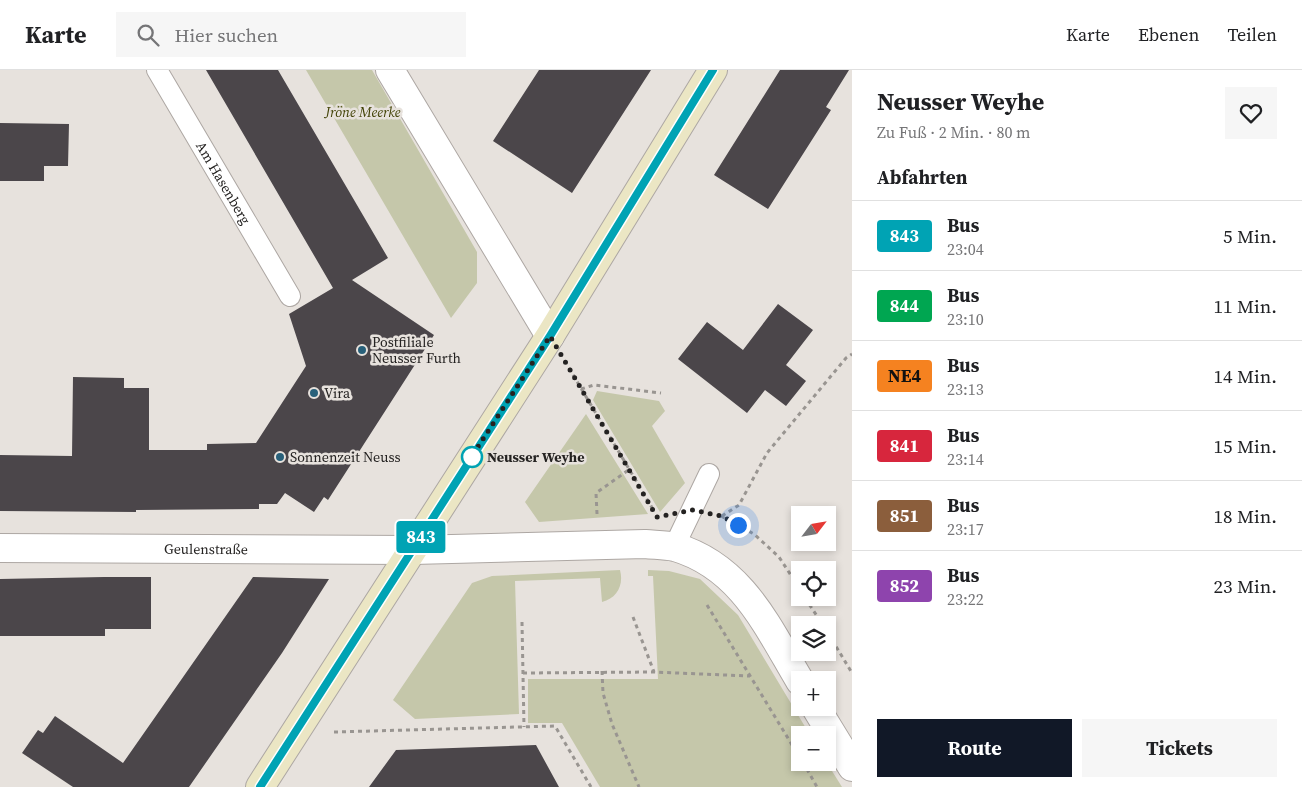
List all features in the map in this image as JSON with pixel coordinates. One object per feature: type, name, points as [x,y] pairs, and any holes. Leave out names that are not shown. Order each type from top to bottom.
[{"type":"main road","points":[[260,787],[550,336],[714,70]]},
{"type":"street","points":[[390,70],[550,336]]},
{"type":"street","points":[[413,550],[645,544],[674,547],[706,560],[731,578],[751,600],[794,671]]},
{"type":"street","name":"Geulenstraße","points":[[0,548],[413,550]]},
{"type":"street","points":[[821,716],[852,767]]},
{"type":"lane","name":"Am Hasenberg","points":[[157,70],[290,296]]},
{"type":"lane","points":[[674,547],[709,474]]},
{"type":"path","points":[[550,336],[674,547],[738,505],[767,454],[846,358],[852,354]]},
{"type":"path","points":[[581,389],[594,385],[661,394]]},
{"type":"path","points":[[598,546],[596,493],[630,470]]},
{"type":"path","points":[[692,510],[722,516],[754,534],[779,557],[791,575]]},
{"type":"path","points":[[707,604],[791,743]]},
{"type":"path","points":[[633,617],[654,672]]},
{"type":"path","points":[[522,622],[524,728]]},
{"type":"path","points":[[836,646],[852,672]]},
{"type":"path","points":[[523,673],[602,671],[750,676]]},
{"type":"path","points":[[602,671],[603,693],[612,724],[639,787]]},
{"type":"path","points":[[296,733],[554,726],[591,787]]},
{"type":"path","points":[[808,771],[817,787]]},
{"type":"green space","name":"Jröne Meerke","points":[[306,70],[372,70],[477,252],[477,283],[451,318]]},
{"type":"green space","points":[[597,391],[659,401],[665,411],[652,426],[685,483],[660,512],[593,400]]},
{"type":"green space","points":[[586,414],[648,514],[539,522],[525,502]]},
{"type":"green space","points":[[620,570],[621,581],[618,590],[612,597],[602,602],[600,578],[515,581],[519,714],[415,719],[393,700],[472,583],[492,576]]},
{"type":"green space","points":[[648,570],[669,571],[700,579],[738,615],[791,703],[791,716],[799,716],[805,726],[791,726],[791,771],[832,771],[842,787],[600,787],[562,723],[528,723],[528,679],[658,679],[653,576],[648,576]]},
{"type":"building","points":[[206,70],[278,70],[388,258],[352,280],[434,335],[328,500],[324,497],[314,512],[285,493],[277,504],[259,504],[259,509],[136,510],[136,512],[0,511],[0,455],[72,456],[73,377],[124,378],[124,388],[149,388],[149,450],[207,450],[207,444],[256,443],[306,366],[289,314],[333,288]]},
{"type":"building","points":[[539,70],[651,70],[572,193],[493,141]]},
{"type":"building","points":[[780,70],[849,70],[826,107],[831,110],[768,209],[714,175]]},
{"type":"building","points":[[0,123],[69,124],[68,166],[44,166],[44,181],[0,181]]},
{"type":"building","points":[[778,304],[813,330],[786,365],[806,381],[786,406],[765,390],[747,413],[678,359],[707,322],[743,350]]},
{"type":"building","points":[[151,577],[151,629],[105,629],[105,636],[0,636],[0,579]]},
{"type":"building","points":[[253,577],[329,579],[282,653],[189,787],[73,787],[22,753],[38,730],[43,733],[55,716],[123,763]]},
{"type":"building","points":[[536,745],[559,787],[369,787],[396,750]]},
{"type":"bus line","name":"843","points":[[260,787],[550,336],[713,70]]},
{"type":"place","name":"Postfiliale Neusser Furth","points":[[362,350]]},
{"type":"place","name":"Vira","points":[[314,393]]},
{"type":"place","name":"Sonnenzeit Neuss","points":[[280,457]]},
{"type":"place","name":"Neusser Weyhe","points":[[472,457]]},
{"type":"route","points":[[472,457],[470,459],[550,336],[657,517],[692,510],[722,516],[738,525]]}]
